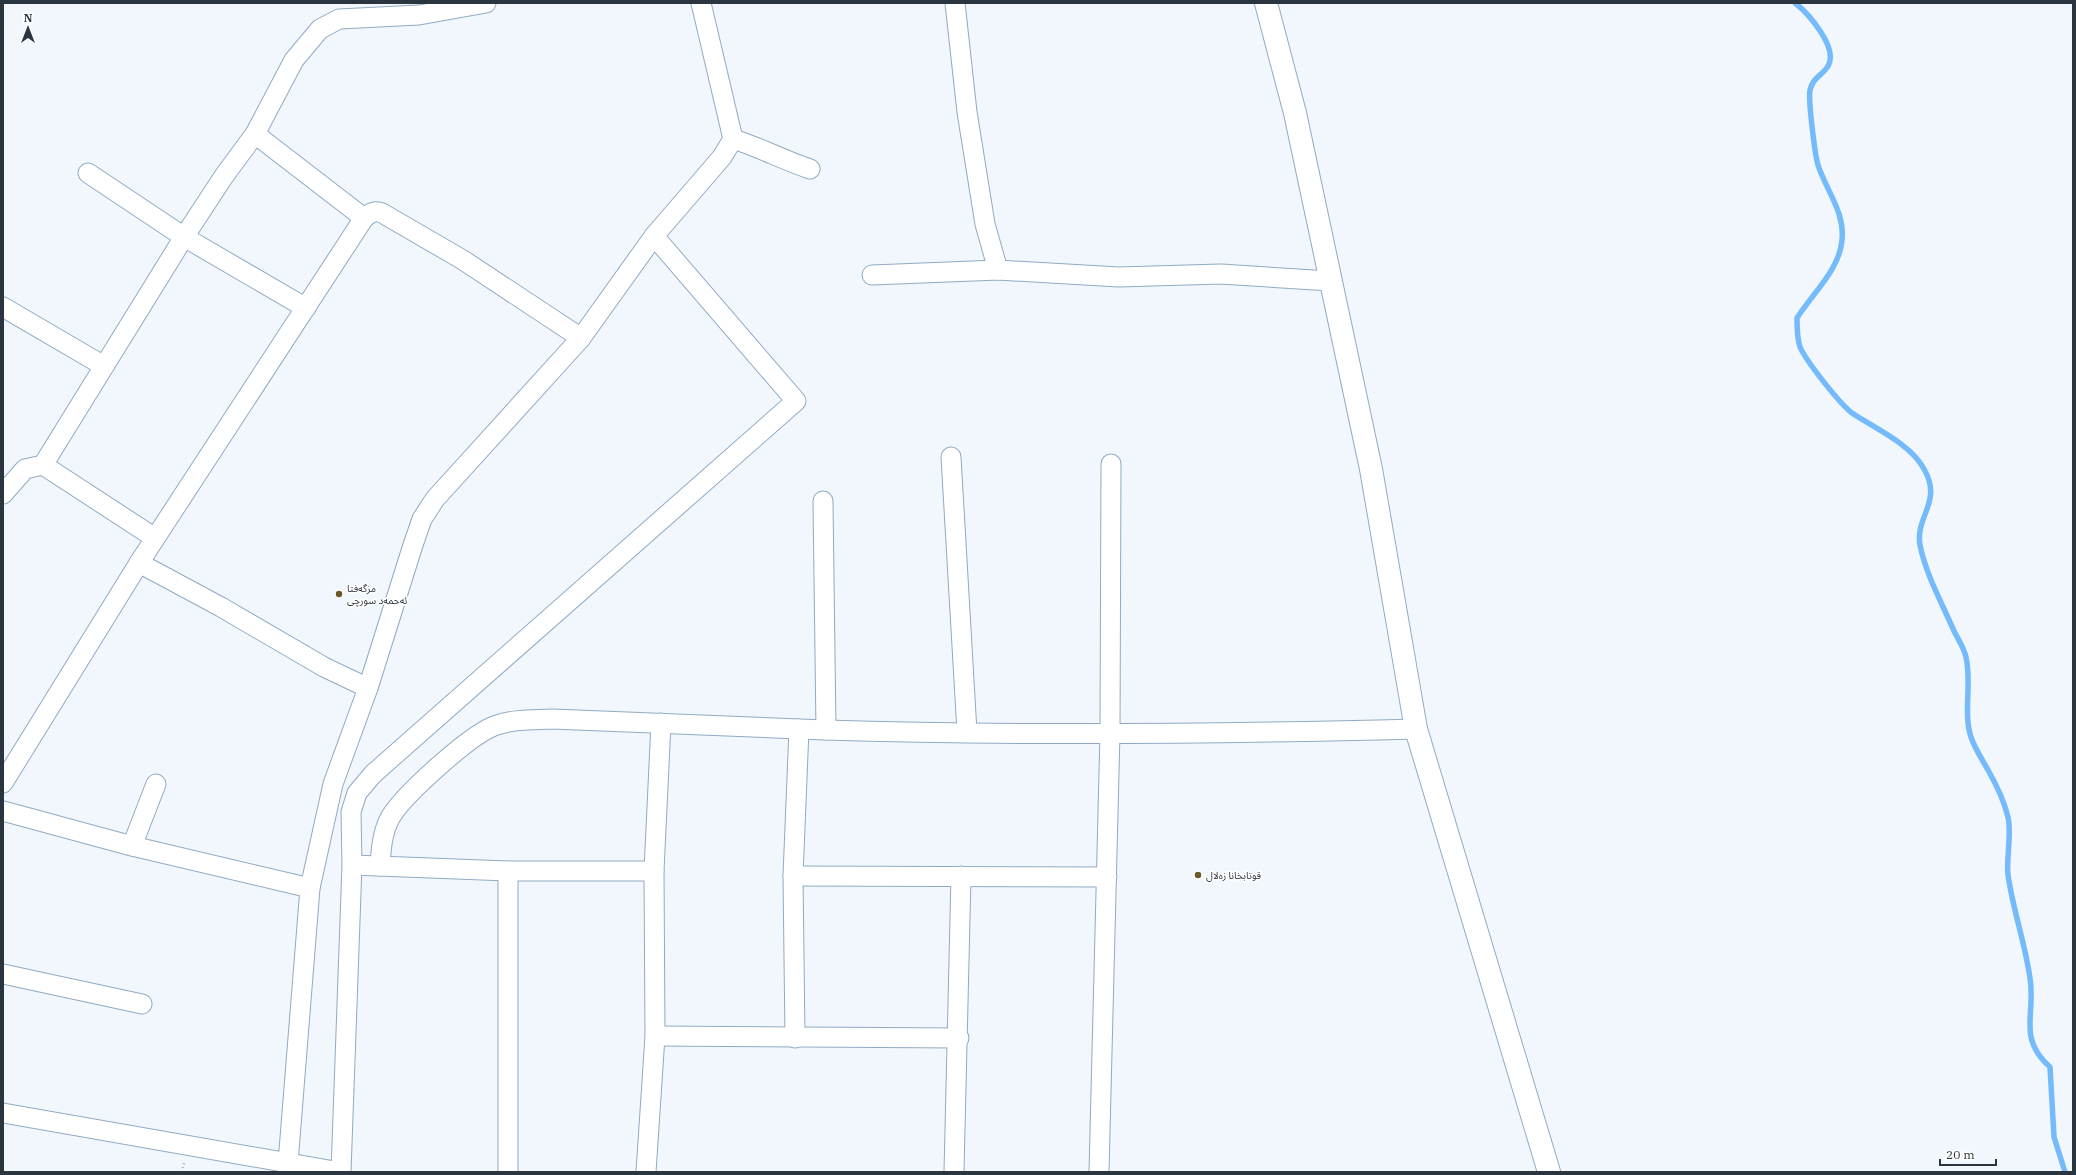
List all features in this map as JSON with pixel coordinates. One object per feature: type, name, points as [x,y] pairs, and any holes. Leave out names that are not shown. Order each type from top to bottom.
[{"type":"main road","points":[[1266,3],[1295,114],[1371,469],[1416,729],[1549,1172]]},
{"type":"street","points":[[3,494],[26,469],[43,465],[184,237],[224,176],[255,134],[294,60],[320,29],[339,19],[419,15],[486,3]]},
{"type":"street","points":[[288,1163],[310,888],[333,784],[368,688],[422,519],[435,499],[581,338],[654,236],[722,157],[733,139],[701,3]]},
{"type":"street","points":[[954,3],[967,112],[985,224],[998,270]]},
{"type":"street","points":[[255,134],[364,218]]},
{"type":"street","points":[[733,139],[750,144],[785,161],[810,169]]},
{"type":"street","points":[[88,173],[184,237],[306,308]]},
{"type":"street","points":[[3,783],[139,563],[364,218],[373,212],[382,213],[463,260],[581,338]]},
{"type":"street","points":[[3,1113],[341,1172],[352,865],[351,812],[357,793],[373,774],[796,401],[654,236]]},
{"type":"street","points":[[872,275],[998,270],[1119,277],[1221,274],[1330,281]]},
{"type":"street","points":[[3,307],[104,366]]},
{"type":"street","points":[[951,457],[967,732]]},
{"type":"street","points":[[1099,1172],[1110,733],[1111,464]]},
{"type":"street","points":[[43,465],[155,538]]},
{"type":"street","points":[[823,501],[826,730]]},
{"type":"street","points":[[139,563],[221,607],[324,667],[368,688]]},
{"type":"street","points":[[380,866],[382,842],[389,819],[398,806],[420,784],[473,738],[495,726],[516,721],[552,719],[826,730],[967,732],[1293,732],[1416,729]]},
{"type":"street","points":[[646,1172],[655,1036],[654,871],[661,724]]},
{"type":"street","points":[[795,1038],[793,876],[799,729]]},
{"type":"street","points":[[132,846],[156,784]]},
{"type":"street","points":[[3,811],[132,846],[310,888]]},
{"type":"street","points":[[352,865],[508,870],[654,871]]},
{"type":"street","points":[[508,870],[508,1172]]},
{"type":"street","points":[[793,876],[1107,877]]},
{"type":"street","points":[[954,1172],[959,1038],[962,876]]},
{"type":"street","points":[[3,974],[142,1004]]},
{"type":"street","points":[[655,1036],[959,1038]]},
{"type":"waterway","points":[[1795,3],[1814,23],[1826,41],[1829,50],[1830,59],[1828,66],[1811,86],[1810,105],[1818,165],[1838,211],[1842,230],[1840,251],[1831,271],[1797,318],[1799,344],[1803,353],[1816,372],[1847,408],[1852,413],[1891,437],[1910,452],[1924,469],[1929,481],[1931,491],[1930,500],[1921,526],[1920,545],[1930,578],[1966,657],[1968,667],[1967,708],[1971,737],[1997,787],[2008,817],[2008,875],[2030,978],[2031,1036],[2034,1046],[2040,1056],[2050,1067],[2054,1137],[2065,1172]]},
{"type":"place","name":"مزگەفتا ئەحمەد سورچی","points":[[339,594]]},
{"type":"place","name":"قوتابخانا زەلال","points":[[1198,875]]}]
